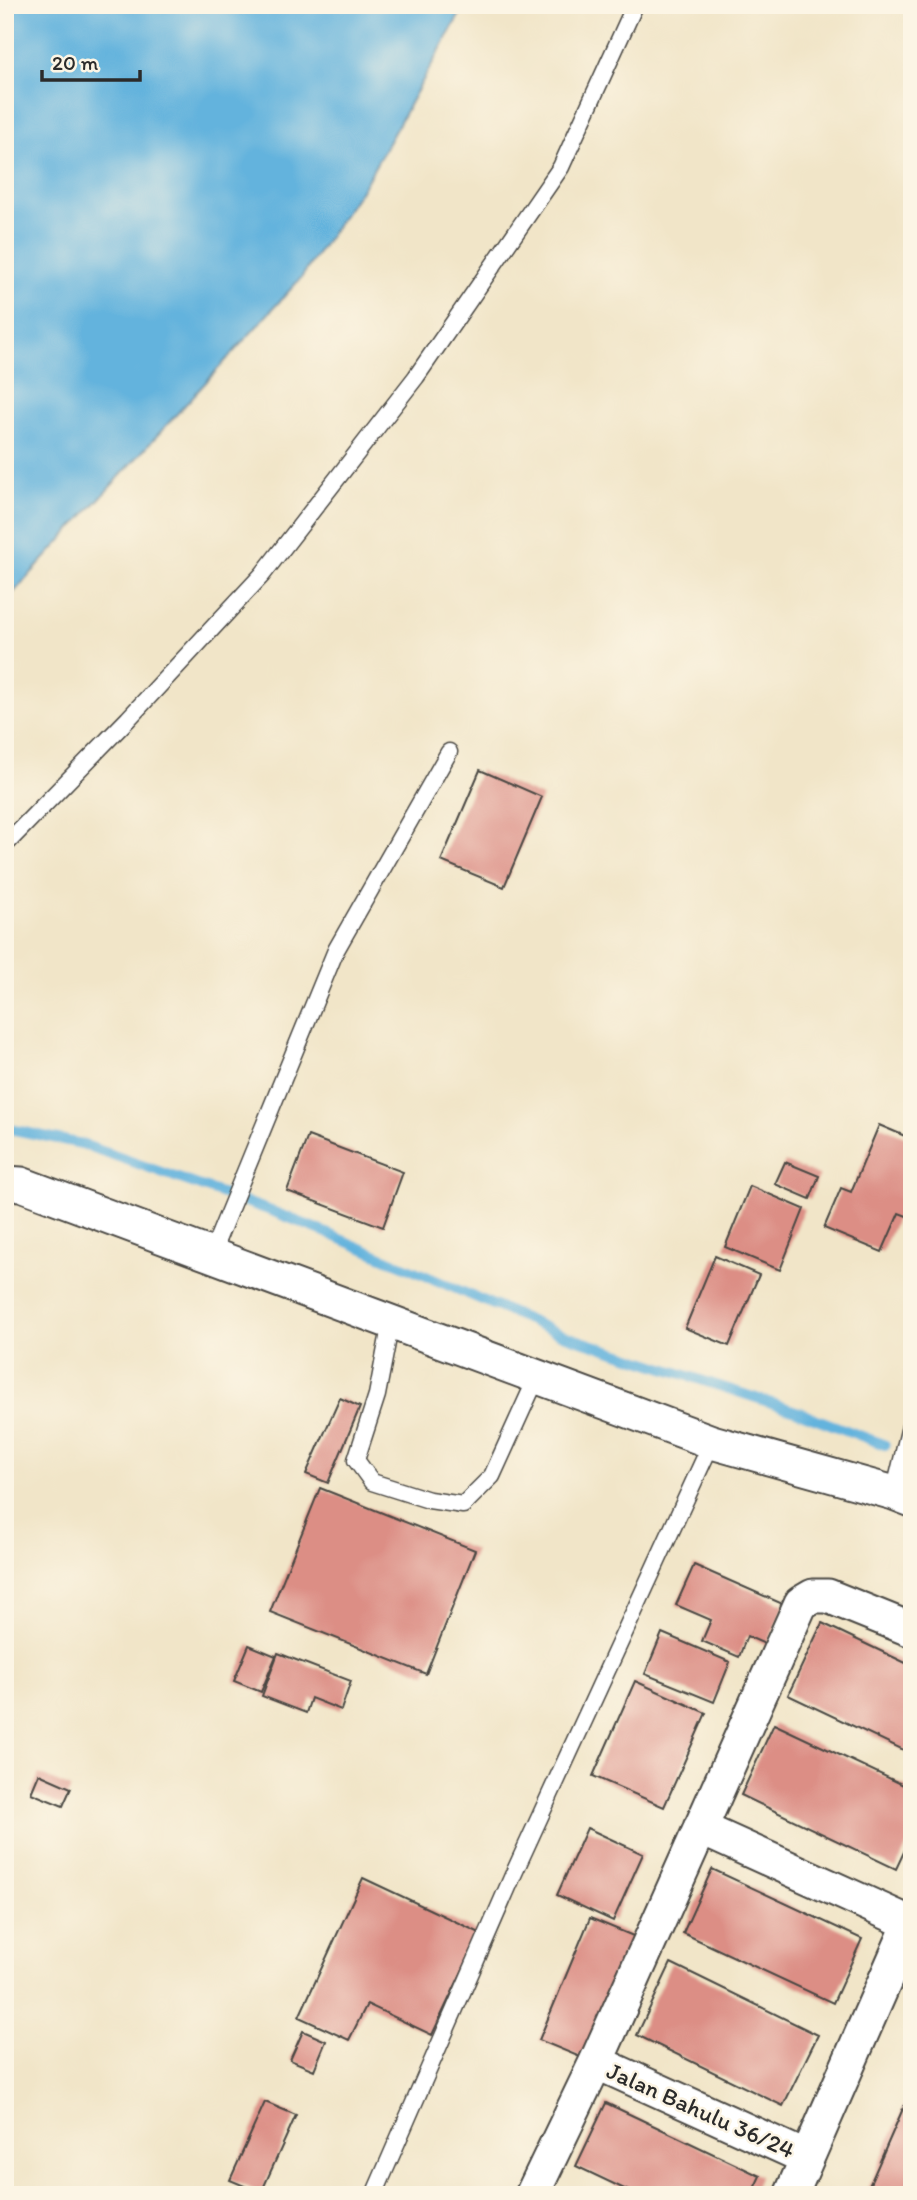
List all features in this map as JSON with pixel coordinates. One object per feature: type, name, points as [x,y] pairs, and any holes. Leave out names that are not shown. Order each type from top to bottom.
[{"type":"street","points":[[5,1183],[21,1184],[712,1442],[903,1496]]},
{"type":"street","points":[[532,2195],[596,2062],[802,1603],[813,1596],[828,1596],[912,1630]]},
{"type":"street","points":[[700,1828],[911,1921],[791,2195]]},
{"type":"street","name":"Jalan Bahulu 36/24","points":[[596,2062],[807,2158]]},
{"type":"lane","points":[[5,845],[128,719],[262,575],[416,377],[561,167],[635,5]]},
{"type":"lane","points":[[211,1255],[336,950],[449,752]]},
{"type":"lane","points":[[391,1322],[377,1395],[356,1460],[372,1482],[429,1500],[463,1505],[492,1476],[537,1377]]},
{"type":"lane","points":[[903,1496],[912,1418]]},
{"type":"lane","points":[[374,2195],[514,1873],[712,1442]]},
{"type":"water","points":[[5,5],[465,5],[365,184],[301,278],[5,602]]},
{"type":"building","points":[[480,770],[542,797],[504,887],[441,861]]},
{"type":"building","points":[[879,1125],[912,1139],[912,1218],[899,1213],[882,1252],[824,1228],[841,1188],[851,1192]]},
{"type":"building","points":[[308,1136],[403,1172],[383,1227],[287,1191]]},
{"type":"building","points":[[785,1162],[819,1176],[810,1199],[775,1184]]},
{"type":"building","points":[[750,1186],[804,1209],[780,1270],[725,1247]]},
{"type":"building","points":[[715,1256],[759,1275],[729,1346],[685,1328]]},
{"type":"building","points":[[340,1398],[360,1407],[328,1483],[306,1474]]},
{"type":"building","points":[[320,1488],[475,1550],[426,1674],[270,1612]]},
{"type":"building","points":[[694,1565],[785,1605],[767,1645],[747,1636],[739,1657],[702,1641],[711,1620],[676,1605]]},
{"type":"building","points":[[822,1623],[912,1666],[912,1754],[788,1695]]},
{"type":"building","points":[[662,1633],[730,1662],[714,1702],[645,1674]]},
{"type":"building","points":[[249,1645],[276,1656],[261,1692],[234,1681]]},
{"type":"building","points":[[278,1653],[351,1681],[341,1710],[311,1698],[306,1713],[262,1696]]},
{"type":"building","points":[[635,1681],[706,1713],[664,1807],[593,1776]]},
{"type":"building","points":[[774,1724],[912,1789],[912,1835],[896,1869],[741,1795]]},
{"type":"building","points":[[39,1774],[71,1788],[63,1806],[31,1793]]},
{"type":"building","points":[[587,1828],[643,1854],[613,1921],[557,1895]]},
{"type":"building","points":[[712,1869],[862,1939],[833,2003],[683,1933]]},
{"type":"building","points":[[363,1878],[480,1933],[432,2035],[367,2004],[349,2040],[299,2017]]},
{"type":"building","points":[[590,1918],[643,1940],[592,2062],[539,2040]]},
{"type":"building","points":[[671,1963],[818,2035],[783,2106],[637,2035]]},
{"type":"building","points":[[303,2031],[326,2041],[314,2070],[290,2060]]},
{"type":"building","points":[[912,2088],[912,2195],[865,2195],[874,2175]]},
{"type":"building","points":[[265,2102],[296,2115],[261,2193],[230,2180]]},
{"type":"building","points":[[606,2103],[760,2176],[751,2195],[637,2195],[576,2166]]},
{"type":"waterway","points":[[5,1128],[82,1144],[274,1212],[563,1335],[796,1411],[885,1445]]}]
